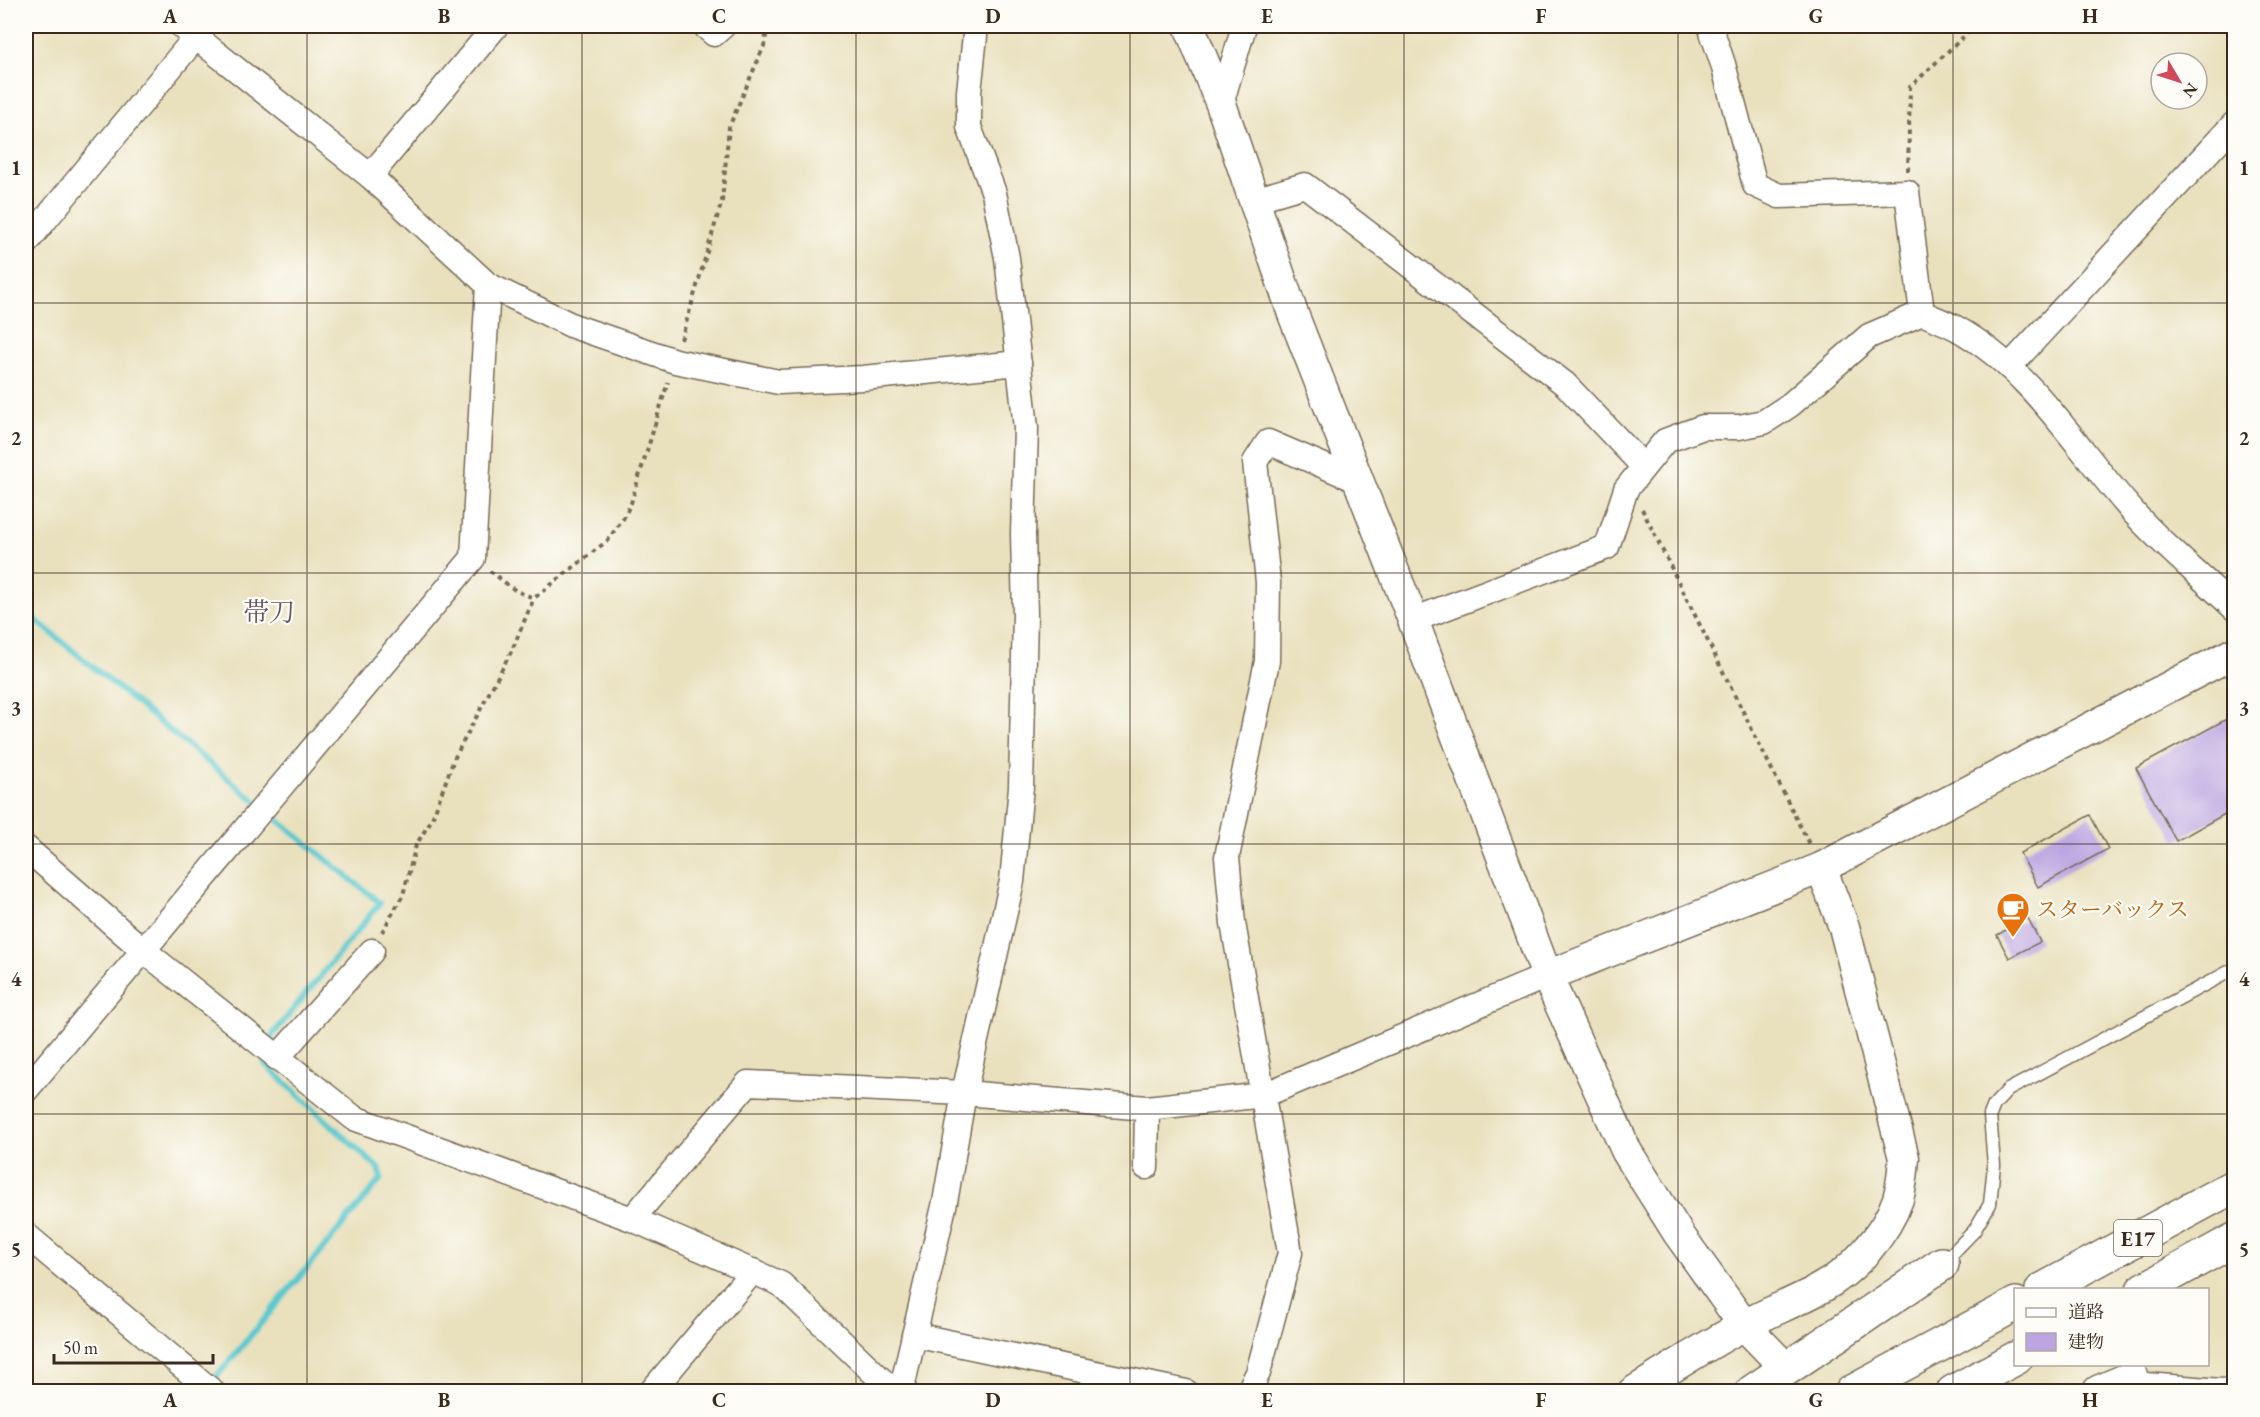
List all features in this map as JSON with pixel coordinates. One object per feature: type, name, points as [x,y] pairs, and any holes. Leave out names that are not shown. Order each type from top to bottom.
[{"type":"highway","name":"E17","points":[[2046,1288],[2235,1186]]},
{"type":"highway","name":"E17","points":[[2147,1288],[2235,1240]]},
{"type":"highway","points":[[1752,1392],[1942,1264]]},
{"type":"highway","points":[[1852,1392],[2014,1305]]},
{"type":"highway","points":[[1953,1392],[2014,1359]]},
{"type":"highway","points":[[2099,1392],[2132,1378]]},
{"type":"street","points":[[370,176],[496,26]]},
{"type":"street","points":[[705,26],[714,33],[723,26]]},
{"type":"street","points":[[902,1392],[945,1202],[964,1093],[1012,881],[1021,787],[1026,428],[1007,258],[994,193],[969,127],[969,92],[976,26]]},
{"type":"street","points":[[1189,26],[1221,104],[1293,314],[1413,620],[1547,976],[1628,1152],[1678,1233],[1744,1325],[1776,1358]]},
{"type":"street","points":[[1221,104],[1244,26]]},
{"type":"street","points":[[1710,26],[1723,64],[1755,185],[1779,196],[1907,192],[1922,313]]},
{"type":"street","points":[[26,243],[189,32],[370,176],[488,285],[573,326],[675,362],[779,382],[863,378],[1019,363]]},
{"type":"street","points":[[2009,367],[2235,124]]},
{"type":"street","points":[[1254,200],[1305,185],[1564,384],[1643,466]]},
{"type":"street","points":[[26,1090],[473,558],[488,285]]},
{"type":"street","points":[[1413,620],[1607,547],[1626,489],[1665,441],[1703,427],[1739,427],[1764,422],[1790,405],[1869,336],[1922,313],[1967,334],[2009,367],[2056,415],[2135,514],[2235,608]]},
{"type":"street","points":[[1248,1392],[1258,1373],[1290,1253],[1233,923],[1227,857],[1267,662],[1268,582],[1255,462],[1268,442],[1359,481]]},
{"type":"street","points":[[632,1219],[748,1083],[964,1093],[1147,1108],[1264,1095],[1547,976],[1821,868],[2235,653]]},
{"type":"street","points":[[26,848],[143,950],[354,1118],[632,1219],[781,1284],[894,1392]]},
{"type":"street","points":[[1633,1392],[1744,1325],[1823,1287],[1867,1249],[1887,1222],[1897,1200],[1903,1179],[1904,1158],[1844,927],[1821,868]]},
{"type":"street","points":[[277,1058],[372,951]]},
{"type":"street","points":[[1146,1167],[1147,1108]]},
{"type":"street","points":[[26,1235],[213,1392]]},
{"type":"street","points":[[651,1392],[753,1270]]},
{"type":"street","points":[[914,1335],[1186,1392]]},
{"type":"lane","points":[[1942,1264],[1974,1232],[1990,1204],[1994,1165],[1990,1115],[2000,1097],[2008,1090],[2235,969]]},
{"type":"lane","points":[[2132,1378],[2235,1384]]},
{"type":"path","points":[[372,951],[403,895],[416,845],[432,819],[454,759],[512,650],[534,598],[607,540],[623,519],[631,503],[722,201],[729,127],[764,46],[768,26]]},
{"type":"path","points":[[1907,192],[1910,87],[1967,28],[1975,26]]},
{"type":"path","points":[[1626,489],[1641,508],[1821,868]]},
{"type":"path","points":[[473,558],[516,591],[534,598]]},
{"type":"building","points":[[2234,715],[2234,809],[2176,841],[2136,768]]},
{"type":"building","points":[[2090,815],[2108,849],[2038,887],[2020,853]]},
{"type":"building","points":[[2028,918],[2040,942],[2009,958],[1997,935]]},
{"type":"waterway","points":[[26,612],[259,804]]},
{"type":"waterway","points":[[267,811],[380,903],[274,1033],[269,1043]]},
{"type":"waterway","points":[[212,1382],[381,1179],[380,1170],[265,1064],[263,1055]]},
{"type":"tunnel","points":[[1776,1358],[1803,1392]]},
{"type":"place","name":"スターバックス","points":[[2013,938]]},
{"type":"district","name":"帯刀","points":[[269,612]]}]
